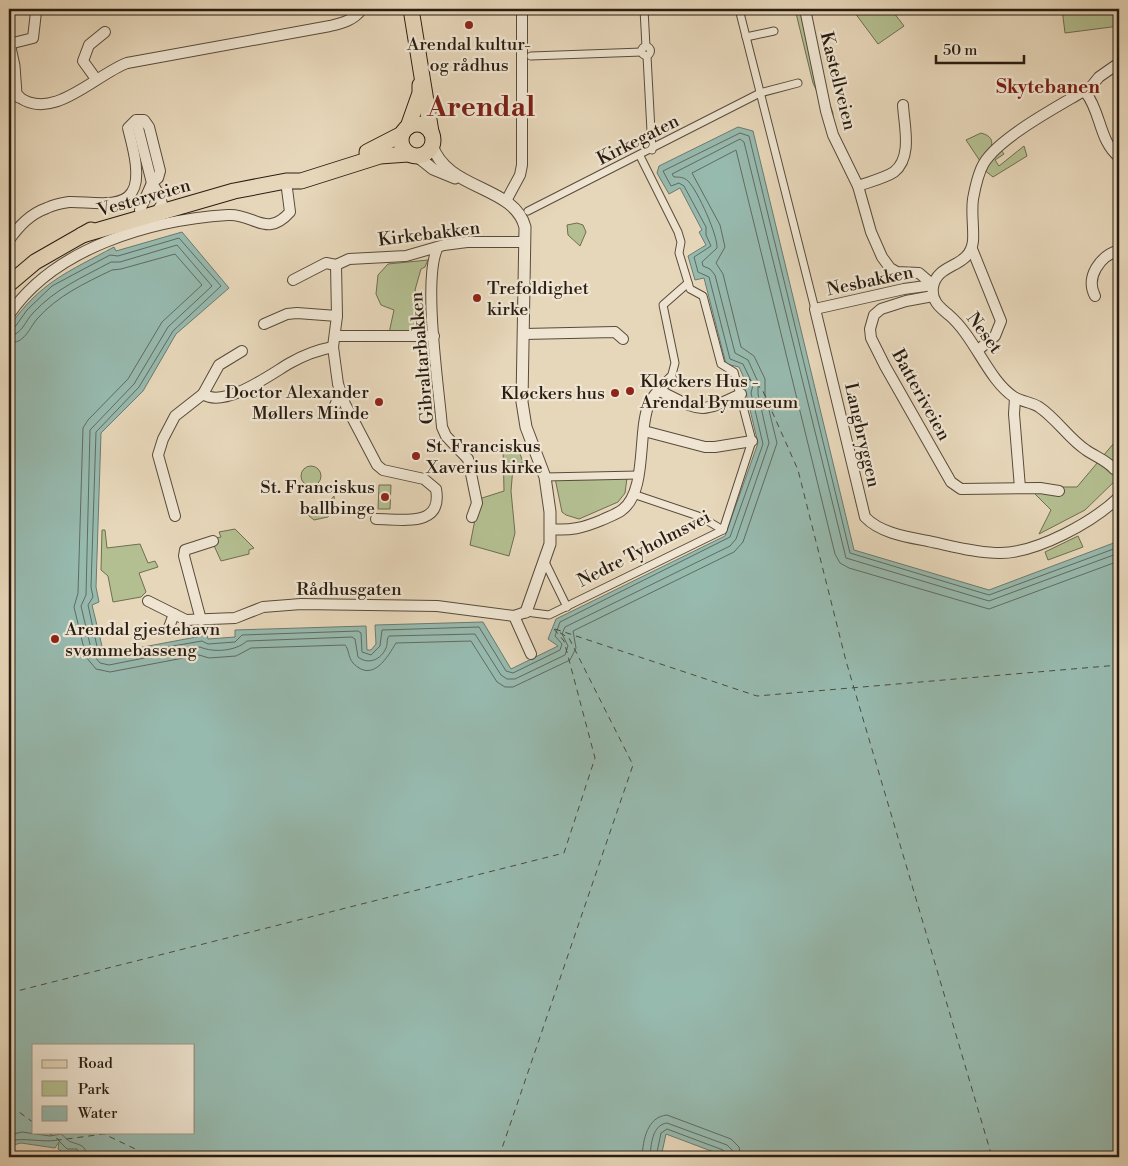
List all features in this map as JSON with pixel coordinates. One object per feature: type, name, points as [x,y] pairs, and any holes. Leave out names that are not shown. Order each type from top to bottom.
[{"type":"main road","points":[[411,9],[431,138],[427,153],[413,155],[402,147],[405,130],[420,93],[418,61]]},
{"type":"main road","points":[[405,130],[418,124],[431,138]]},
{"type":"main road","name":"Vesterveien","points":[[286,181],[299,172],[370,151],[405,130]]},
{"type":"main road","name":"Vesterveien","points":[[82,235],[158,209],[286,181],[301,181],[380,156],[413,155]]},
{"type":"main road","name":"Vesterveien","points":[[9,284],[35,262],[100,225],[140,210],[158,209]]},
{"type":"street","points":[[36,12],[33,38],[9,44],[14,86],[19,97],[28,104],[48,104],[63,99],[115,67],[146,58],[345,22],[356,16],[362,9]]},
{"type":"street","points":[[506,201],[520,175],[522,165],[522,9]]},
{"type":"street","points":[[644,9],[652,150]]},
{"type":"street","name":"Langbryggen","points":[[739,9],[816,309],[865,517],[871,524],[907,537],[985,552],[1014,552],[1041,544],[1096,516],[1119,497]]},
{"type":"street","name":"Kastellveien","points":[[805,9],[826,111],[833,134],[858,186],[871,232],[890,268],[898,272],[919,273],[933,285]]},
{"type":"street","points":[[746,37],[774,31]]},
{"type":"street","points":[[96,79],[83,61],[89,45],[105,32]]},
{"type":"street","points":[[531,56],[645,52]]},
{"type":"street","points":[[1086,93],[1098,77],[1119,63]]},
{"type":"street","name":"Kirkegaten","points":[[525,213],[652,150],[760,93],[798,84]]},
{"type":"street","points":[[978,350],[995,336],[1001,321],[972,249],[973,200],[984,164],[990,155],[1030,122],[1082,92],[1086,93]]},
{"type":"street","points":[[1086,93],[1104,136],[1119,157]]},
{"type":"street","points":[[858,186],[894,171],[903,160],[906,146],[903,105]]},
{"type":"street","points":[[9,240],[23,221],[46,208],[68,202],[103,203],[120,200],[128,196],[135,184],[136,163],[128,128],[136,120],[144,120],[149,127],[160,171],[158,178],[152,183],[140,210]]},
{"type":"street","points":[[137,124],[152,183],[160,196],[158,209]]},
{"type":"street","points":[[431,138],[440,161],[464,181]]},
{"type":"street","points":[[413,155],[447,176],[464,181],[506,201],[525,213],[522,402],[526,427],[545,477],[550,529],[550,544],[526,612]]},
{"type":"street","points":[[640,156],[678,232],[681,242],[679,253],[690,289],[703,296],[720,364],[734,372],[752,441],[705,447],[644,431]]},
{"type":"street","points":[[9,316],[21,297],[66,262],[100,245],[131,234],[181,220],[230,215],[241,216],[263,225],[279,222],[290,212],[286,181]]},
{"type":"street","name":"Kirkebakken","points":[[293,280],[326,263],[336,265],[349,259],[406,256],[438,247],[467,242],[525,242]]},
{"type":"street","name":"Gibraltarbakken","points":[[438,247],[434,254],[431,281],[442,427],[446,436],[468,459],[477,503],[472,517]]},
{"type":"street","name":"Nesbakken","points":[[816,309],[904,288],[933,285],[940,273],[968,257],[972,249]]},
{"type":"street","points":[[1095,296],[1090,287],[1091,278],[1097,265],[1112,252],[1119,250]]},
{"type":"street","points":[[336,265],[337,316],[336,336],[333,347],[340,392],[377,465],[383,470],[424,479],[436,488],[436,508],[430,514],[420,519],[376,519]]},
{"type":"street","points":[[550,529],[567,531],[583,528],[624,510],[633,494],[650,404],[658,390],[671,378],[675,363],[663,305],[688,283]]},
{"type":"street","points":[[933,285],[933,296]]},
{"type":"street","name":"Neset","points":[[933,296],[936,304],[952,318],[978,350],[1000,384],[1015,398]]},
{"type":"street","name":"Batteriveien","points":[[933,296],[906,301],[881,309],[871,321],[871,338],[951,482],[961,489],[1020,488],[1059,491]]},
{"type":"street","points":[[264,324],[287,314],[296,313],[337,316]]},
{"type":"street","points":[[524,334],[615,332],[622,339]]},
{"type":"street","points":[[336,336],[434,336]]},
{"type":"street","points":[[203,394],[208,398],[230,395],[316,350],[333,347]]},
{"type":"street","points":[[175,516],[158,455],[163,439],[175,416],[203,394],[219,366],[242,351]]},
{"type":"street","points":[[658,390],[702,409],[711,408],[741,394]]},
{"type":"street","points":[[332,413],[340,392]]},
{"type":"street","points":[[1020,488],[1014,414],[1015,398],[1038,406],[1064,428],[1084,450],[1105,460],[1114,469]]},
{"type":"street","name":"Nedre Tyholmsvei","points":[[526,612],[550,615],[723,530],[752,441]]},
{"type":"street","points":[[545,477],[638,475]]},
{"type":"street","points":[[633,494],[701,517],[723,530]]},
{"type":"street","points":[[201,620],[184,556],[185,550],[213,541]]},
{"type":"street","points":[[544,562],[567,606]]},
{"type":"street","name":"Rådhusgaten","points":[[148,601],[186,620],[235,618],[263,607],[301,604],[436,606],[514,616],[526,612]]},
{"type":"street","points":[[168,630],[174,614]]},
{"type":"street","points":[[514,616],[532,654]]},
{"type":"green space","points":[[795,9],[810,9],[823,85],[833,113],[832,124],[813,83]]},
{"type":"green space","points":[[852,9],[891,9],[904,26],[878,44]]},
{"type":"green space","points":[[1062,9],[1119,9],[1119,26],[1065,33]]},
{"type":"green space","points":[[981,133],[987,135],[992,142],[990,150],[980,161],[966,140]]},
{"type":"green space","points":[[1024,146],[1027,156],[993,177],[983,169],[1001,150],[1004,154],[995,160],[999,166]]},
{"type":"green space","points":[[577,223],[583,225],[586,232],[580,246],[568,235],[567,225]]},
{"type":"green space","points":[[428,260],[425,267],[421,269],[415,290],[425,309],[428,334],[389,333],[394,310],[381,305],[376,294],[378,275],[388,264]]},
{"type":"green space","points":[[1119,437],[1119,477],[1085,510],[1039,534],[1051,510],[1028,487],[1077,487]]},
{"type":"green space","points":[[516,443],[523,462],[513,467],[511,491],[515,533],[509,556],[470,545],[479,499],[504,491],[503,444]]},
{"type":"green space","points":[[311,466],[318,469],[321,476],[318,483],[311,486],[304,483],[301,476],[304,469]]},
{"type":"green space","points":[[555,478],[627,478],[625,493],[618,502],[579,519],[562,512]]},
{"type":"green space","name":"St. Franciskus ballbinge","points":[[379,485],[391,485],[390,509],[378,509]]},
{"type":"green space","points":[[334,496],[335,507],[328,517],[314,520],[303,511],[306,506],[321,511]]},
{"type":"green space","points":[[235,529],[254,548],[249,550],[249,554],[221,561],[211,539],[221,537],[219,532]]},
{"type":"green space","points":[[102,530],[105,530],[107,548],[140,544],[148,563],[155,561],[158,567],[139,573],[146,592],[141,597],[113,602],[108,576],[101,570]]},
{"type":"green space","points":[[1078,536],[1083,547],[1048,560],[1045,552]]},
{"type":"water","points":[[738,127],[753,131],[854,550],[989,590],[1119,541],[1119,1157],[727,1157],[666,1134],[661,1157],[77,1157],[74,1153],[67,1156],[58,1149],[59,1142],[55,1148],[21,1143],[9,1146],[9,327],[32,299],[69,271],[114,247],[116,251],[182,232],[229,288],[176,334],[143,391],[101,433],[96,587],[99,602],[92,605],[103,650],[106,654],[207,635],[208,639],[235,637],[235,630],[366,626],[367,650],[371,650],[376,644],[375,625],[483,622],[511,669],[558,646],[548,639],[556,619],[725,536],[758,443],[745,389],[748,387],[739,367],[726,364],[704,278],[695,280],[688,256],[706,245],[699,232],[702,230],[680,188],[669,194],[657,173],[659,166]]},
{"type":"ferry route","points":[[746,379],[749,379],[762,389],[798,470],[846,661],[992,1157]]},
{"type":"ferry route","points":[[9,993],[564,853],[595,758],[564,641],[554,629]]},
{"type":"ferry route","points":[[555,629],[757,696],[1119,665]]},
{"type":"ferry route","points":[[499,1157],[633,765],[569,638],[557,631]]},
{"type":"ferry route","points":[[9,1110],[19,1112],[32,1122]]},
{"type":"ferry route","points":[[50,1134],[59,1140],[104,1134]]},
{"type":"ferry route","points":[[104,1134],[152,1157]]},
{"type":"place","name":"Arendal kultur- og rådhus","points":[[469,25]]},
{"type":"place","name":"Trefoldighet kirke","points":[[477,298]]},
{"type":"place","name":"Kløckers Hus - Arendal Bymuseum","points":[[630,391]]},
{"type":"place","name":"Kløckers hus","points":[[615,393]]},
{"type":"place","name":"Doctor Alexander Møllers Minde","points":[[379,402]]},
{"type":"place","name":"St. Franciskus Xaverius kirke","points":[[416,456]]},
{"type":"place","name":"St. Franciskus ballbinge","points":[[385,497]]},
{"type":"place","name":"Arendal gjestehavn svømmebasseng","points":[[55,639]]},
{"type":"district","name":"Skytebanen","points":[[1048,87]]},
{"type":"district","name":"Arendal","points":[[481,107]]}]
